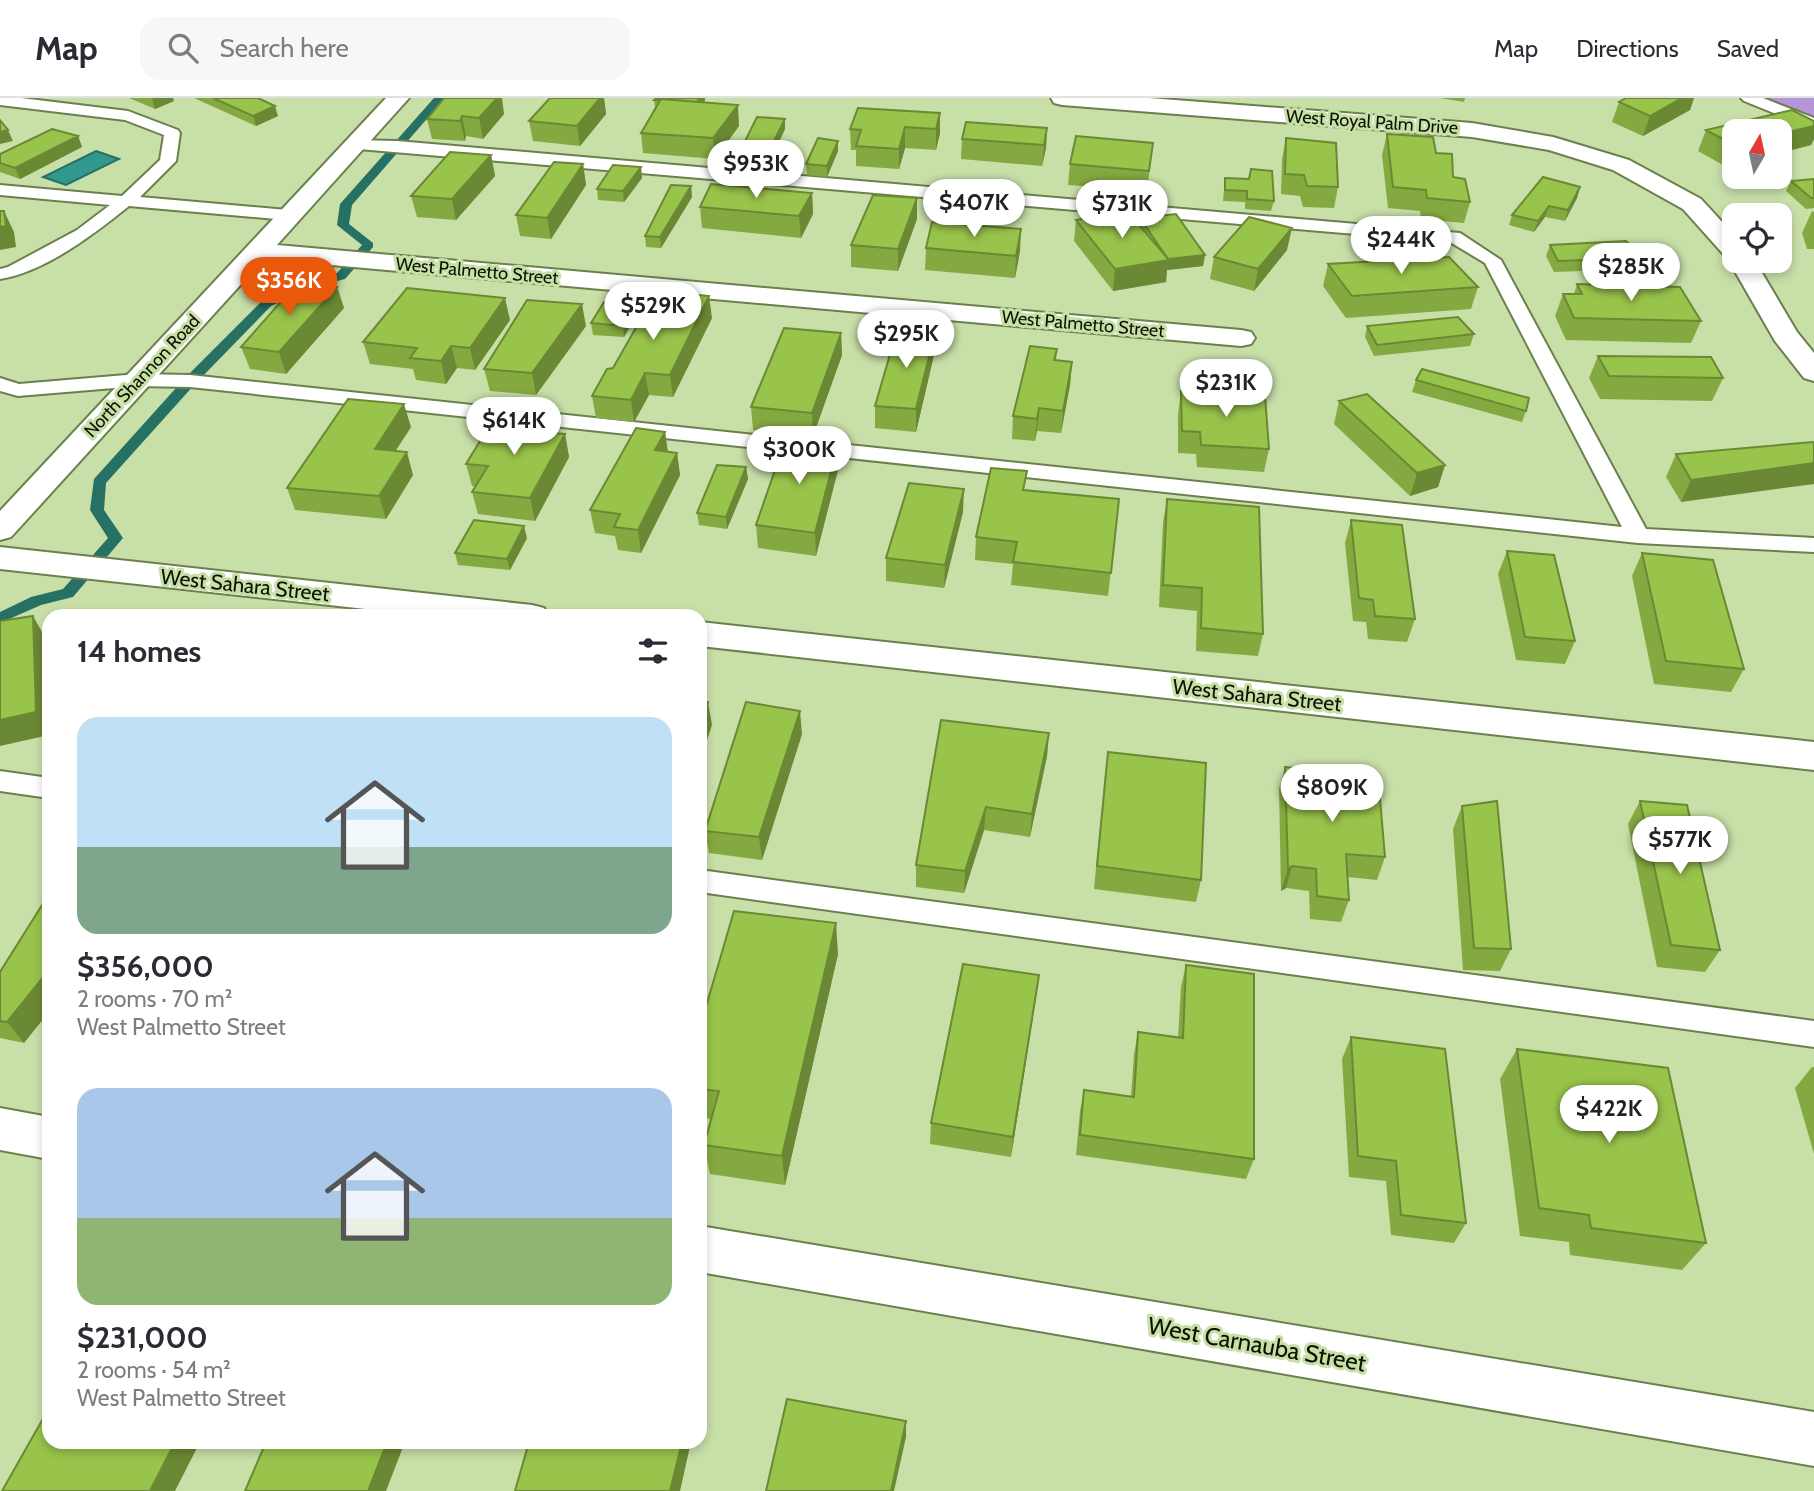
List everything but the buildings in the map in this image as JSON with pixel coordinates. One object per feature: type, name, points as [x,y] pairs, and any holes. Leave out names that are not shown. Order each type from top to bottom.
[{"type":"street","name":"North Shannon Road","points":[[0,530],[287,215],[398,98]]},
{"type":"street","name":"West Royal Palm Drive","points":[[1062,98],[1472,130],[1553,144],[1621,165],[1692,204],[1722,237]]},
{"type":"street","name":"West Palmetto Street","points":[[256,251],[1241,338]]},
{"type":"street","points":[[1749,273],[1785,335],[1814,372]]},
{"type":"street","name":"West Sahara Street","points":[[0,558],[468,609]]},
{"type":"street","name":"West Sahara Street","points":[[707,635],[1814,756]]},
{"type":"street","points":[[0,1129],[42,1137]]},
{"type":"street","name":"West Carnauba Street","points":[[707,1250],[1814,1439]]},
{"type":"lane","points":[[1749,98],[1814,124]]},
{"type":"lane","points":[[0,100],[128,116],[172,133],[168,161],[127,200],[83,234],[13,272],[0,274]]},
{"type":"lane","points":[[353,145],[397,146],[1454,237],[1492,260],[1638,536]]},
{"type":"lane","points":[[0,190],[287,215]]},
{"type":"lane","points":[[0,384],[18,390],[138,380],[204,383],[1638,536],[1814,545]]},
{"type":"lane","points":[[0,781],[42,787]]},
{"type":"lane","points":[[707,882],[1814,1034]]},
{"type":"shaded area","points":[[1760,98],[1814,98],[1814,119]]},
{"type":"water","points":[[96,151],[119,159],[66,185],[43,177]]},
{"type":"waterway","points":[[0,618],[36,601],[68,593],[116,538],[97,510],[99,482],[190,381],[267,303],[307,285],[341,276],[369,245],[343,225],[346,204],[440,98]]}]
